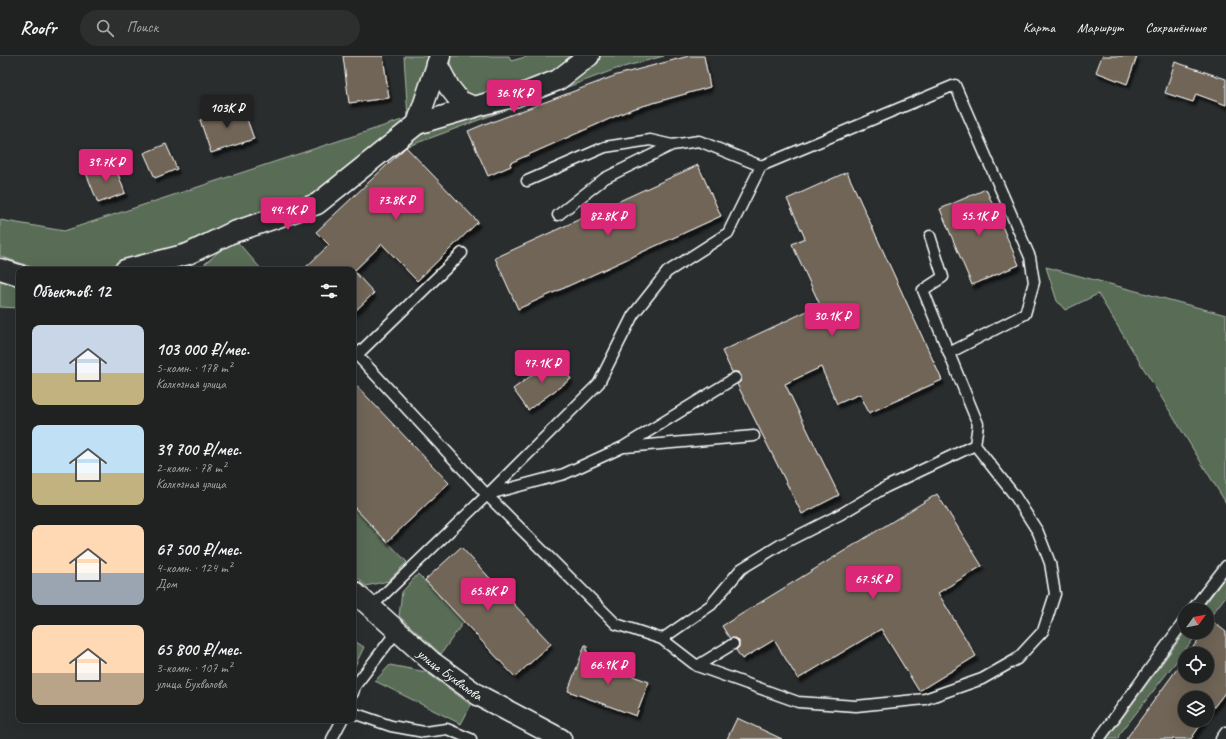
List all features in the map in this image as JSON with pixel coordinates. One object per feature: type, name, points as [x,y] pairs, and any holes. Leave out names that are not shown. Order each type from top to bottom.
[{"type":"street","points":[[137,267],[188,254],[231,233],[317,204],[417,124],[517,96],[558,80],[588,56]]},
{"type":"street","points":[[438,60],[449,87],[460,101],[474,107]]},
{"type":"street","points":[[417,124],[438,60]]},
{"type":"street","points":[[0,269],[16,274]]},
{"type":"street","name":"улица Бухвалова","points":[[356,594],[431,661],[478,695],[561,739]]},
{"type":"lane","points":[[371,607],[487,495],[599,383],[633,315],[667,272],[728,233],[761,166],[954,85],[1030,257],[1034,282],[1025,314],[949,353]]},
{"type":"lane","points":[[526,181],[605,148],[650,140],[672,145]]},
{"type":"lane","points":[[558,215],[604,178],[672,145],[699,141],[761,166]]},
{"type":"lane","points":[[462,253],[357,355],[487,495],[616,624],[662,639],[697,666],[798,702],[856,706],[925,699],[982,679],[1017,658],[1044,631],[1055,594],[1050,563],[1038,532],[1015,496],[974,445],[978,424],[923,290],[943,277],[930,236]]},
{"type":"lane","points":[[487,495],[564,474],[622,447],[734,378]]},
{"type":"lane","points":[[622,447],[754,436]]},
{"type":"lane","points":[[662,639],[711,605],[742,569],[780,545],[841,514],[886,487],[974,445]]},
{"type":"lane","points":[[1197,603],[1226,566]]},
{"type":"lane","points":[[1099,739],[1178,630]]},
{"type":"lane","points":[[356,686],[397,631]]},
{"type":"lane","points":[[697,666],[733,644]]},
{"type":"lane","points":[[356,714],[391,726],[424,732],[447,729],[471,739]]},
{"type":"lane","points":[[332,739],[340,723]]},
{"type":"lane","points":[[1221,739],[1226,732]]},
{"type":"green space","points":[[404,56],[433,56],[412,122],[306,199],[225,224],[176,247],[106,267],[31,267],[0,256],[0,220],[64,231],[408,118]]},
{"type":"green space","points":[[449,56],[509,56],[511,61],[529,56],[582,56],[557,76],[474,100],[462,94],[454,81]]},
{"type":"green space","points":[[594,56],[664,56],[616,69],[406,147],[402,143],[484,108]]},
{"type":"green space","points":[[234,238],[259,267],[201,267]]},
{"type":"green space","points":[[1046,267],[1226,315],[1226,503],[1098,294],[1065,310],[1057,301]]},
{"type":"green space","points":[[0,278],[16,285],[16,308],[0,307]]},
{"type":"green space","points":[[356,509],[407,562],[388,581],[366,586],[356,576]]},
{"type":"green space","points":[[418,574],[464,621],[441,654],[399,616],[402,592]]},
{"type":"green space","points":[[1226,576],[1226,596],[1214,612],[1214,603],[1206,603]]},
{"type":"green space","points":[[1180,639],[1194,639],[1187,647],[1178,647],[1178,659],[1119,735],[1118,739],[1107,739]]},
{"type":"green space","points":[[356,642],[364,647],[356,664]]},
{"type":"green space","points":[[390,665],[426,672],[471,705],[461,724],[375,681]]},
{"type":"building","points":[[343,56],[383,56],[389,98],[349,103]]},
{"type":"building","points":[[689,56],[704,56],[710,87],[632,109],[510,163],[511,166],[488,176],[468,131],[617,75]]},
{"type":"building","points":[[1102,56],[1137,56],[1127,84],[1096,72]]},
{"type":"building","points":[[1175,62],[1226,79],[1226,105],[1196,94],[1193,102],[1165,93]]},
{"type":"building","points":[[242,105],[254,139],[211,153],[200,120]]},
{"type":"building","points":[[166,144],[177,169],[155,178],[144,153]]},
{"type":"building","points":[[406,147],[478,222],[417,281],[382,244],[356,269],[356,267],[306,267],[329,245],[316,232]]},
{"type":"building","points":[[114,163],[125,193],[98,203],[86,173]]},
{"type":"building","points":[[698,165],[721,216],[518,309],[495,258]]},
{"type":"building","points":[[847,172],[942,380],[869,413],[860,394],[837,404],[821,367],[785,384],[839,495],[802,514],[737,384],[741,381],[741,375],[738,372],[732,372],[722,351],[820,305],[792,244],[805,238],[787,199]]},
{"type":"building","points":[[986,189],[1019,265],[972,285],[940,209]]},
{"type":"building","points":[[356,273],[374,293],[356,310]]},
{"type":"building","points":[[555,358],[571,379],[528,410],[513,389]]},
{"type":"building","points":[[356,385],[449,483],[387,542],[356,509]]},
{"type":"building","points":[[937,494],[982,566],[938,593],[976,656],[919,691],[881,629],[798,679],[774,640],[742,659],[736,650],[739,647],[739,641],[736,638],[730,639],[722,626]]},
{"type":"building","points":[[461,547],[551,644],[515,677],[425,580]]},
{"type":"building","points":[[1214,623],[1226,632],[1226,690],[1224,694],[1214,707],[1214,691],[1178,691],[1178,727],[1199,727],[1191,739],[1126,739],[1178,668],[1178,683],[1214,683],[1214,647],[1193,647],[1199,639],[1214,639]]},
{"type":"building","points":[[585,645],[587,645],[587,659],[649,682],[636,716],[568,691]]},
{"type":"building","points":[[737,718],[782,739],[727,739]]}]
